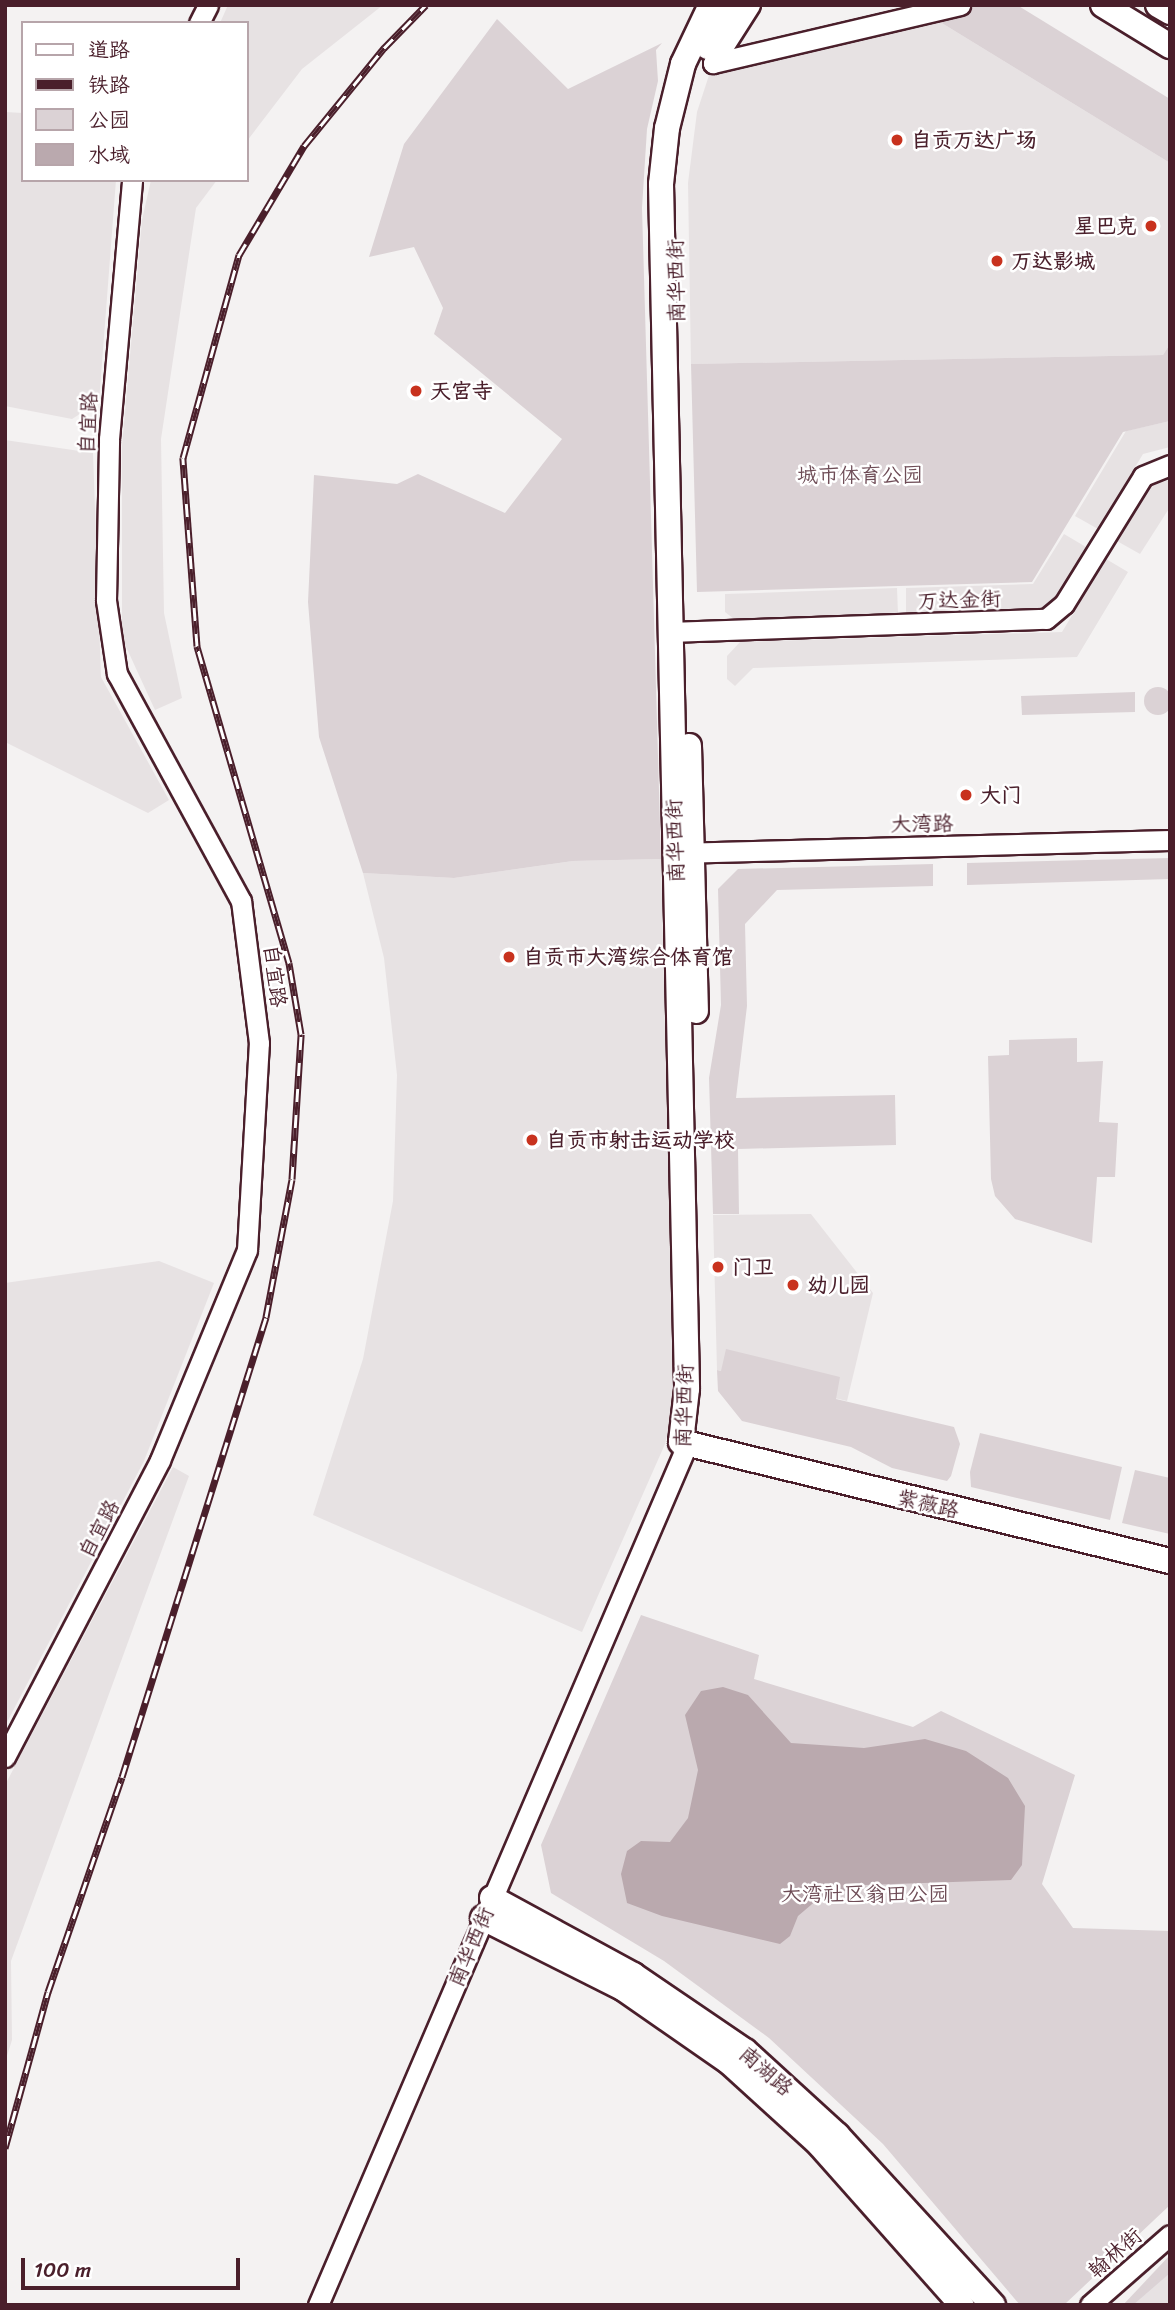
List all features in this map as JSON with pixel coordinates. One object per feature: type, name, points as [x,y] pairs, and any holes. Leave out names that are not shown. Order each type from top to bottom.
[{"type":"main road","name":"南华西街","points":[[692,1447],[681,1442],[687,1389],[685,853],[665,432],[661,184],[667,128],[682,64],[711,5]]},
{"type":"main road","name":"南华西街","points":[[676,632],[675,184],[682,130],[698,69],[731,5]]},
{"type":"main road","points":[[1103,5],[1170,46]]},
{"type":"main road","points":[[1158,5],[1170,12]]},
{"type":"main road","name":"紫薇路","points":[[692,1447],[1170,1561]]},
{"type":"main road","name":"南湖路","points":[[487,1908],[624,1989],[729,2063],[818,2144],[962,2305]]},
{"type":"main road","name":"南湖路","points":[[487,1908],[633,1975],[745,2051],[837,2135],[993,2305]]},
{"type":"street","points":[[200,21],[208,5]]},
{"type":"street","points":[[750,5],[713,63],[960,5]]},
{"type":"street","name":"自宜路","points":[[5,1756],[160,1460],[247,1250],[259,1044],[241,901],[117,674],[106,600],[109,439],[132,182]]},
{"type":"street","name":"万达金街","points":[[676,632],[1046,619],[1064,604],[1143,476],[1170,465]]},
{"type":"street","name":"大湾路","points":[[685,853],[1170,840]]},
{"type":"street","name":"南华西街","points":[[318,2305],[487,1908],[692,1447]]},
{"type":"street","name":"翰林街","points":[[1090,2305],[1170,2235]]},
{"type":"shaded area","points":[[228,5],[383,5],[302,69],[248,140],[248,21],[221,21]]},
{"type":"shaded area","name":"自贡万达广场","points":[[927,14],[1170,163],[1170,344],[1163,355],[691,364],[688,183],[697,112],[713,63]]},
{"type":"shaded area","points":[[5,112],[21,113],[21,182],[116,182],[99,402],[72,419],[5,406]]},
{"type":"shaded area","points":[[151,182],[216,182],[196,208],[161,439],[164,613],[182,698],[155,710],[122,638],[122,446],[142,220]]},
{"type":"shaded area","points":[[1170,421],[1170,447],[1143,454],[1098,529],[1075,516],[1126,431]]},
{"type":"shaded area","points":[[5,440],[93,453],[101,677],[169,800],[148,813],[5,742]]},
{"type":"shaded area","points":[[1170,480],[1170,507],[1140,554],[1117,541],[1151,485]]},
{"type":"shaded area","points":[[1064,534],[1086,547],[1049,609],[906,614],[906,588],[1033,584]]},
{"type":"shaded area","points":[[1106,559],[1128,572],[1077,657],[753,668],[735,686],[727,679],[727,656],[740,642],[1062,632]]},
{"type":"shaded area","points":[[897,588],[898,614],[734,619],[725,612],[725,594]]},
{"type":"shaded area","name":"自贡市射击运动学校","points":[[661,859],[674,1405],[665,1444],[582,1632],[313,1515],[363,1359],[393,1201],[397,1075],[384,958],[363,873],[454,878],[573,861]]},
{"type":"shaded area","points":[[811,1214],[873,1293],[847,1401],[717,1370],[713,1215]]},
{"type":"shaded area","points":[[159,1261],[214,1283],[144,1461],[5,1726],[5,1283]]},
{"type":"shaded area","points":[[173,1467],[189,1476],[11,1961],[12,2040],[5,2062],[5,1785]]},
{"type":"shaded area","points":[[1170,2264],[1170,2305],[1123,2305],[1141,2289]]},
{"type":"green space","points":[[960,5],[1017,5],[1170,99],[1170,163],[927,14]]},
{"type":"green space","points":[[497,19],[568,89],[662,43],[656,50],[658,81],[647,129],[642,208],[661,859],[573,861],[454,878],[363,873],[319,737],[308,602],[314,475],[397,484],[418,474],[505,513],[562,439],[434,334],[443,308],[414,247],[369,257],[404,144]]},
{"type":"green space","name":"城市体育公园","points":[[1170,344],[1170,421],[1123,432],[1032,582],[697,592],[691,364],[1163,355]]},
{"type":"green space","points":[[1158,687],[1168,691],[1172,701],[1168,711],[1158,715],[1148,711],[1144,701],[1148,691]]},
{"type":"green space","points":[[1135,692],[1135,712],[1022,715],[1021,696]]},
{"type":"green space","points":[[1170,858],[1170,879],[967,885],[967,863]]},
{"type":"green space","points":[[933,864],[933,886],[777,890],[745,924],[747,1006],[736,1098],[895,1095],[896,1145],[738,1149],[739,1214],[713,1214],[709,1078],[721,1005],[718,889],[738,869]]},
{"type":"green space","points":[[1077,1038],[1077,1062],[1103,1061],[1099,1122],[1118,1123],[1115,1177],[1097,1177],[1092,1243],[1015,1219],[995,1196],[991,1179],[988,1056],[1009,1055],[1009,1040]]},
{"type":"green space","points":[[726,1349],[840,1377],[836,1399],[954,1427],[960,1444],[951,1476],[947,1481],[892,1468],[851,1447],[742,1421],[718,1391],[717,1370],[721,1371]]},
{"type":"green space","points":[[980,1433],[1122,1467],[1110,1520],[971,1487],[970,1472]]},
{"type":"green space","points":[[1135,1470],[1170,1478],[1170,1534],[1122,1523]]},
{"type":"green space","name":"大湾社区翁田公园","points":[[641,1615],[759,1655],[754,1679],[913,1727],[941,1711],[1075,1775],[1042,1884],[1073,1928],[1170,1931],[1170,2205],[1065,2304],[1020,2305],[883,2144],[769,2038],[664,1961],[551,1893],[541,1845]]},
{"type":"green space","points":[[1170,2255],[1170,2273],[1133,2305],[1123,2305]]},
{"type":"water","points":[[723,1687],[748,1695],[791,1743],[864,1748],[925,1739],[966,1751],[1008,1778],[1025,1806],[1022,1865],[1011,1880],[865,1885],[818,1899],[798,1916],[790,1936],[780,1944],[662,1916],[627,1903],[621,1874],[627,1851],[641,1841],[670,1842],[688,1818],[698,1770],[685,1715],[701,1691]]},
{"type":"railway","points":[[5,2148],[48,1992],[122,1777],[266,1317],[292,1179],[301,1034],[289,963],[197,646],[183,458],[239,255],[304,146],[384,48],[426,5]]},
{"type":"place","name":"自贡万达广场","points":[[897,140]]},
{"type":"place","name":"星巴克","points":[[1151,226]]},
{"type":"place","name":"万达影城","points":[[997,261]]},
{"type":"place","name":"天宫寺","points":[[416,391]]},
{"type":"place","name":"大门","points":[[966,795]]},
{"type":"place","name":"自贡市大湾综合体育馆","points":[[509,957]]},
{"type":"place","name":"自贡市射击运动学校","points":[[532,1140]]},
{"type":"place","name":"门卫","points":[[718,1267]]},
{"type":"place","name":"幼儿园","points":[[793,1285]]}]
